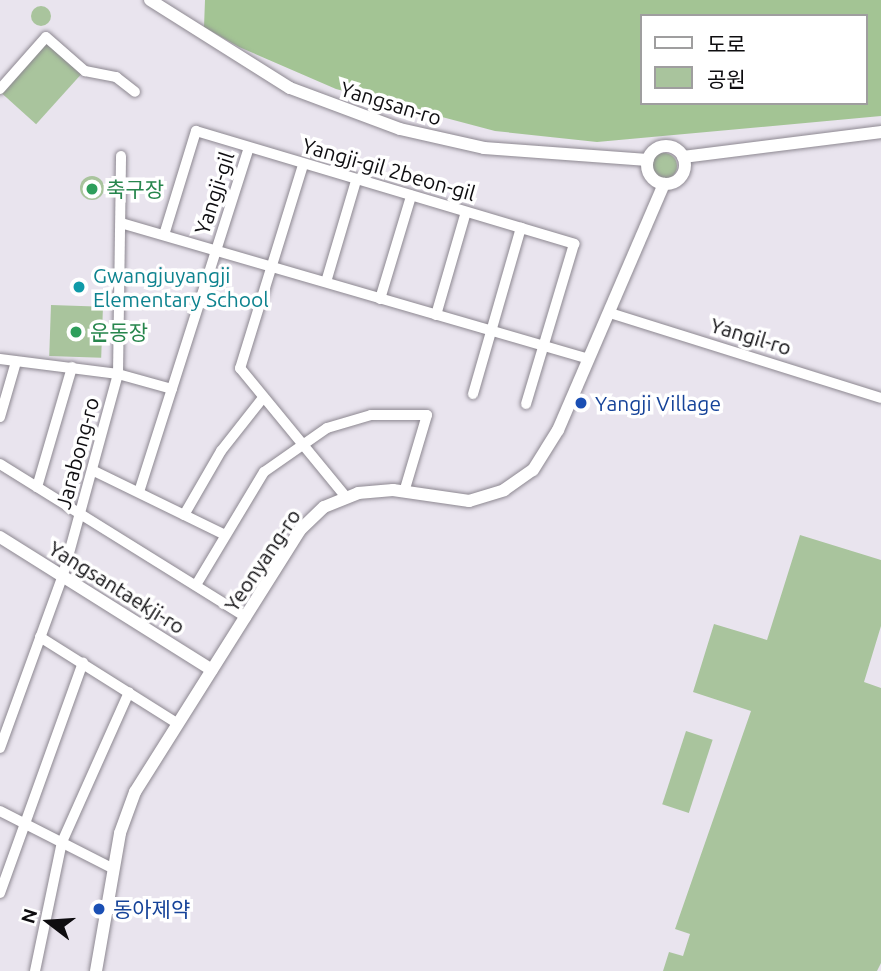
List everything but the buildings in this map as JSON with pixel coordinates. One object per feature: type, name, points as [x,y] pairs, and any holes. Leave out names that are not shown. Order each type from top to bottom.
[{"type":"street","name":"Yangsan-ro","points":[[150,0],[290,88],[400,129],[484,148],[648,160]]},
{"type":"street","points":[[0,89],[46,37],[85,71],[116,77],[135,92]]},
{"type":"street","name":"Yangji-gil 2beon-gil","points":[[164,235],[196,131],[574,244],[542,346]]},
{"type":"street","points":[[664,184],[650,175],[648,160],[666,146],[682,157],[881,132]]},
{"type":"street","name":"Yangji-gil","points":[[215,250],[249,148]]},
{"type":"street","name":"Jarabong-ro","points":[[0,748],[63,575],[94,471],[118,374],[121,156]]},
{"type":"street","points":[[303,164],[269,266],[240,368],[262,399],[345,496],[404,492],[469,501],[524,479],[554,438],[664,184],[682,175],[682,157]]},
{"type":"street","points":[[326,282],[356,181]]},
{"type":"street","points":[[380,299],[411,196]]},
{"type":"street","points":[[436,315],[466,212]]},
{"type":"street","name":"Yangji-gil","points":[[121,223],[588,359]]},
{"type":"street","points":[[472,394],[521,228]]},
{"type":"street","points":[[139,492],[215,250]]},
{"type":"street","name":"Yangil-ro","points":[[610,313],[881,398]]},
{"type":"street","points":[[526,404],[542,346]]},
{"type":"street","points":[[0,359],[118,374],[172,389]]},
{"type":"street","points":[[1,412],[16,362]]},
{"type":"street","points":[[37,487],[72,367]]},
{"type":"street","points":[[184,515],[221,452],[262,399]]},
{"type":"street","points":[[196,585],[264,472],[301,443],[358,418],[427,415],[404,492]]},
{"type":"street","points":[[0,464],[246,617]]},
{"type":"street","points":[[94,471],[225,535]]},
{"type":"street","name":"Yeonyang-ro","points":[[96,971],[127,811],[175,722],[212,670],[300,530],[345,496]]},
{"type":"street","name":"Yangsantaekji-ro","points":[[0,537],[212,670]]},
{"type":"street","points":[[40,638],[175,722]]},
{"type":"street","points":[[0,893],[50,748],[83,663]]},
{"type":"street","points":[[35,971],[62,842],[129,692]]},
{"type":"street","points":[[0,811],[114,869]]},
{"type":"green space","points":[[205,0],[881,0],[881,116],[597,142],[495,131],[336,89],[239,47],[204,27]]},
{"type":"green space","points":[[41,6],[48,9],[51,16],[48,23],[41,26],[34,23],[31,16],[34,9]]},
{"type":"green space","points":[[46,43],[81,74],[36,124],[1,93]]},
{"type":"green space","points":[[664,153],[673,157],[677,166],[673,175],[664,179],[655,175],[651,166],[655,157]]},
{"type":"green space","name":"축구장","points":[[92,176],[101,179],[104,188],[101,197],[92,200],[83,197],[80,188],[83,179]]},
{"type":"green space","name":"운동장","points":[[51,305],[103,307],[101,358],[49,356]]},
{"type":"green space","points":[[800,535],[881,560],[881,626],[864,682],[881,688],[881,963],[877,971],[663,971],[669,952],[683,956],[690,934],[675,929],[751,711],[693,692],[714,624],[767,640]]},
{"type":"green space","points":[[686,731],[713,740],[689,813],[662,804]]},
{"type":"place","name":"축구장","points":[[92,189]]},
{"type":"place","name":"Gwangjuyangji Elementary School","points":[[79,287]]},
{"type":"place","name":"운동장","points":[[76,332]]},
{"type":"place","name":"Yangji Village","points":[[581,403]]},
{"type":"place","name":"동아제약","points":[[99,909]]}]
